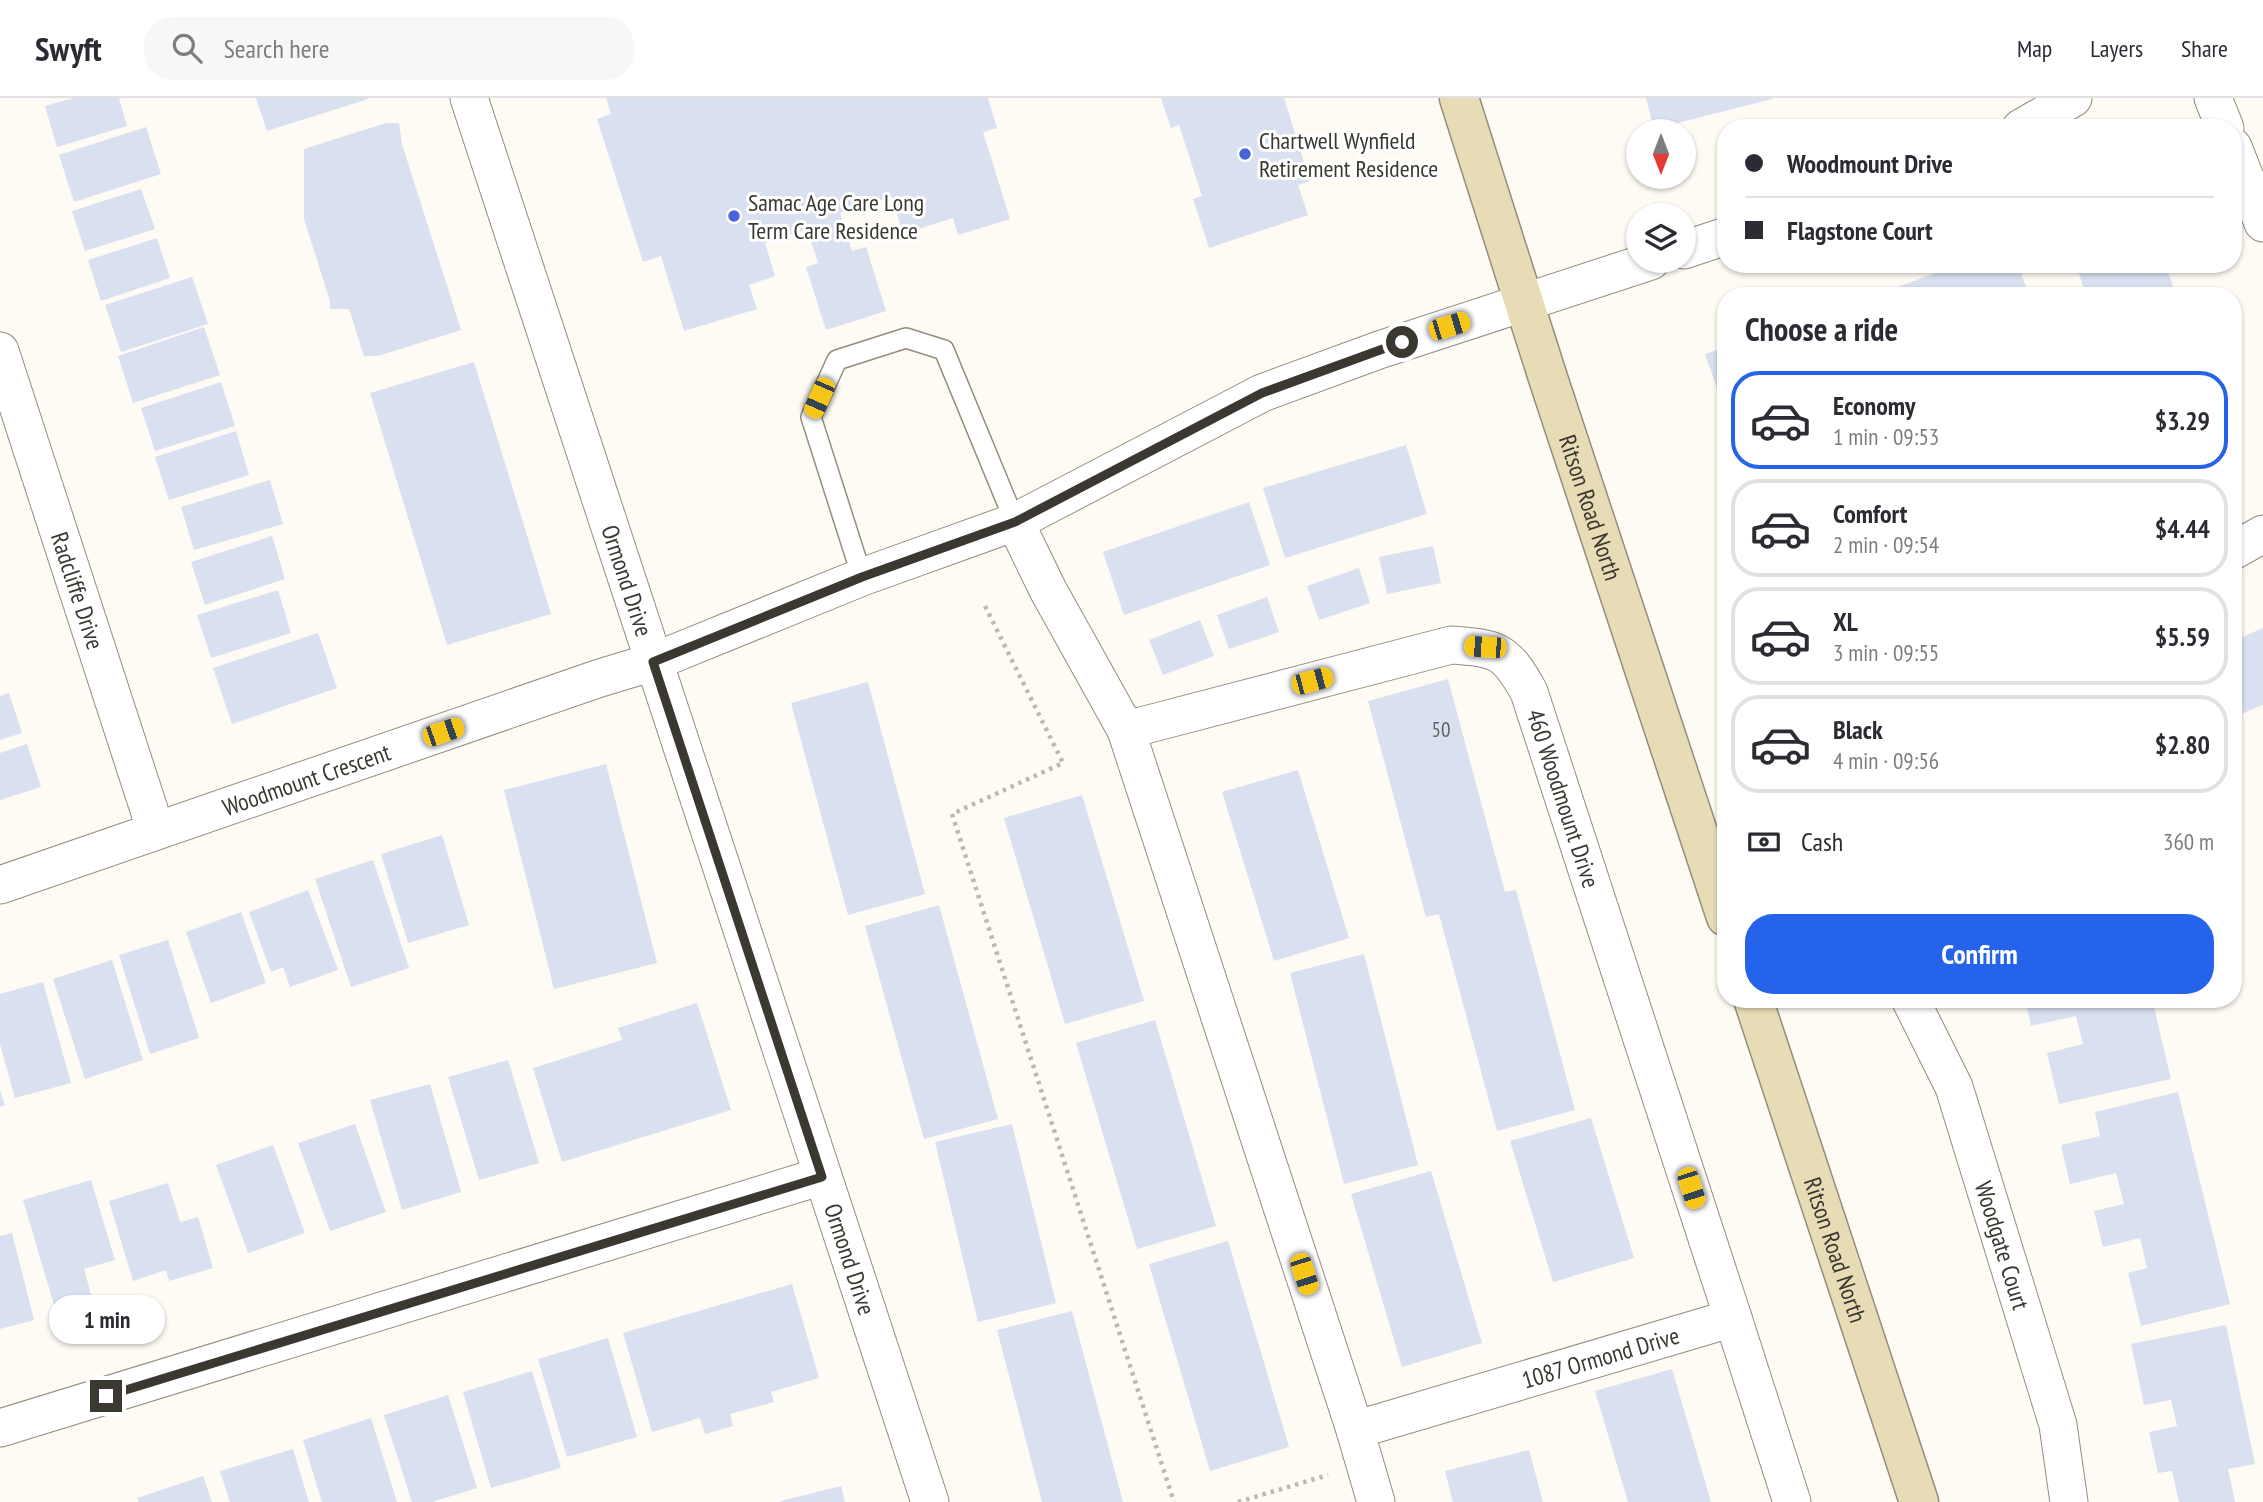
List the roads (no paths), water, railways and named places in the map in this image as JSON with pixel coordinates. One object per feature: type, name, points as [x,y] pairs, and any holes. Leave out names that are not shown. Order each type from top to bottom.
[{"type":"main road","name":"Ritson Road North","points":[[1459,98],[1717,890]]},
{"type":"main road","name":"Ritson Road North","points":[[1756,1008],[1919,1502]]},
{"type":"street","name":"Ormond Drive","points":[[470,98],[930,1502]]},
{"type":"street","points":[[2037,119],[2073,98]]},
{"type":"street","points":[[2214,98],[2222,119]]},
{"type":"street","points":[[2242,170],[2263,223]]},
{"type":"street","points":[[1696,246],[1717,239]]},
{"type":"street","name":"Woodmount Crescent","points":[[0,885],[653,662],[862,577],[1015,522],[1262,393],[1379,350],[1626,269]]},
{"type":"street","name":"Radcliffe Drive","points":[[0,351],[156,831]]},
{"type":"street","points":[[1015,522],[1048,590],[1126,730],[1376,1502]]},
{"type":"street","points":[[2242,546],[2263,534]]},
{"type":"street","name":"460 Woodmount Drive","points":[[1126,730],[1451,645],[1485,647],[1513,663],[1528,692],[1733,1318]]},
{"type":"street","name":"Woodgate Court","points":[[1915,1008],[1955,1087],[2058,1425],[2069,1502]]},
{"type":"street","points":[[0,1428],[822,1177]]},
{"type":"street","points":[[1733,1318],[1793,1502]]},
{"type":"street","name":"1087 Ormond Drive","points":[[1359,1447],[1733,1318]]},
{"type":"lane","points":[[862,577],[811,417],[836,360],[906,338],[944,350],[1015,522]]},
{"type":"place","name":"Chartwell Wynfield Retirement Residence","points":[[1245,154]]},
{"type":"place","name":"Samac Age Care Long Term Care Residence","points":[[734,216]]}]
